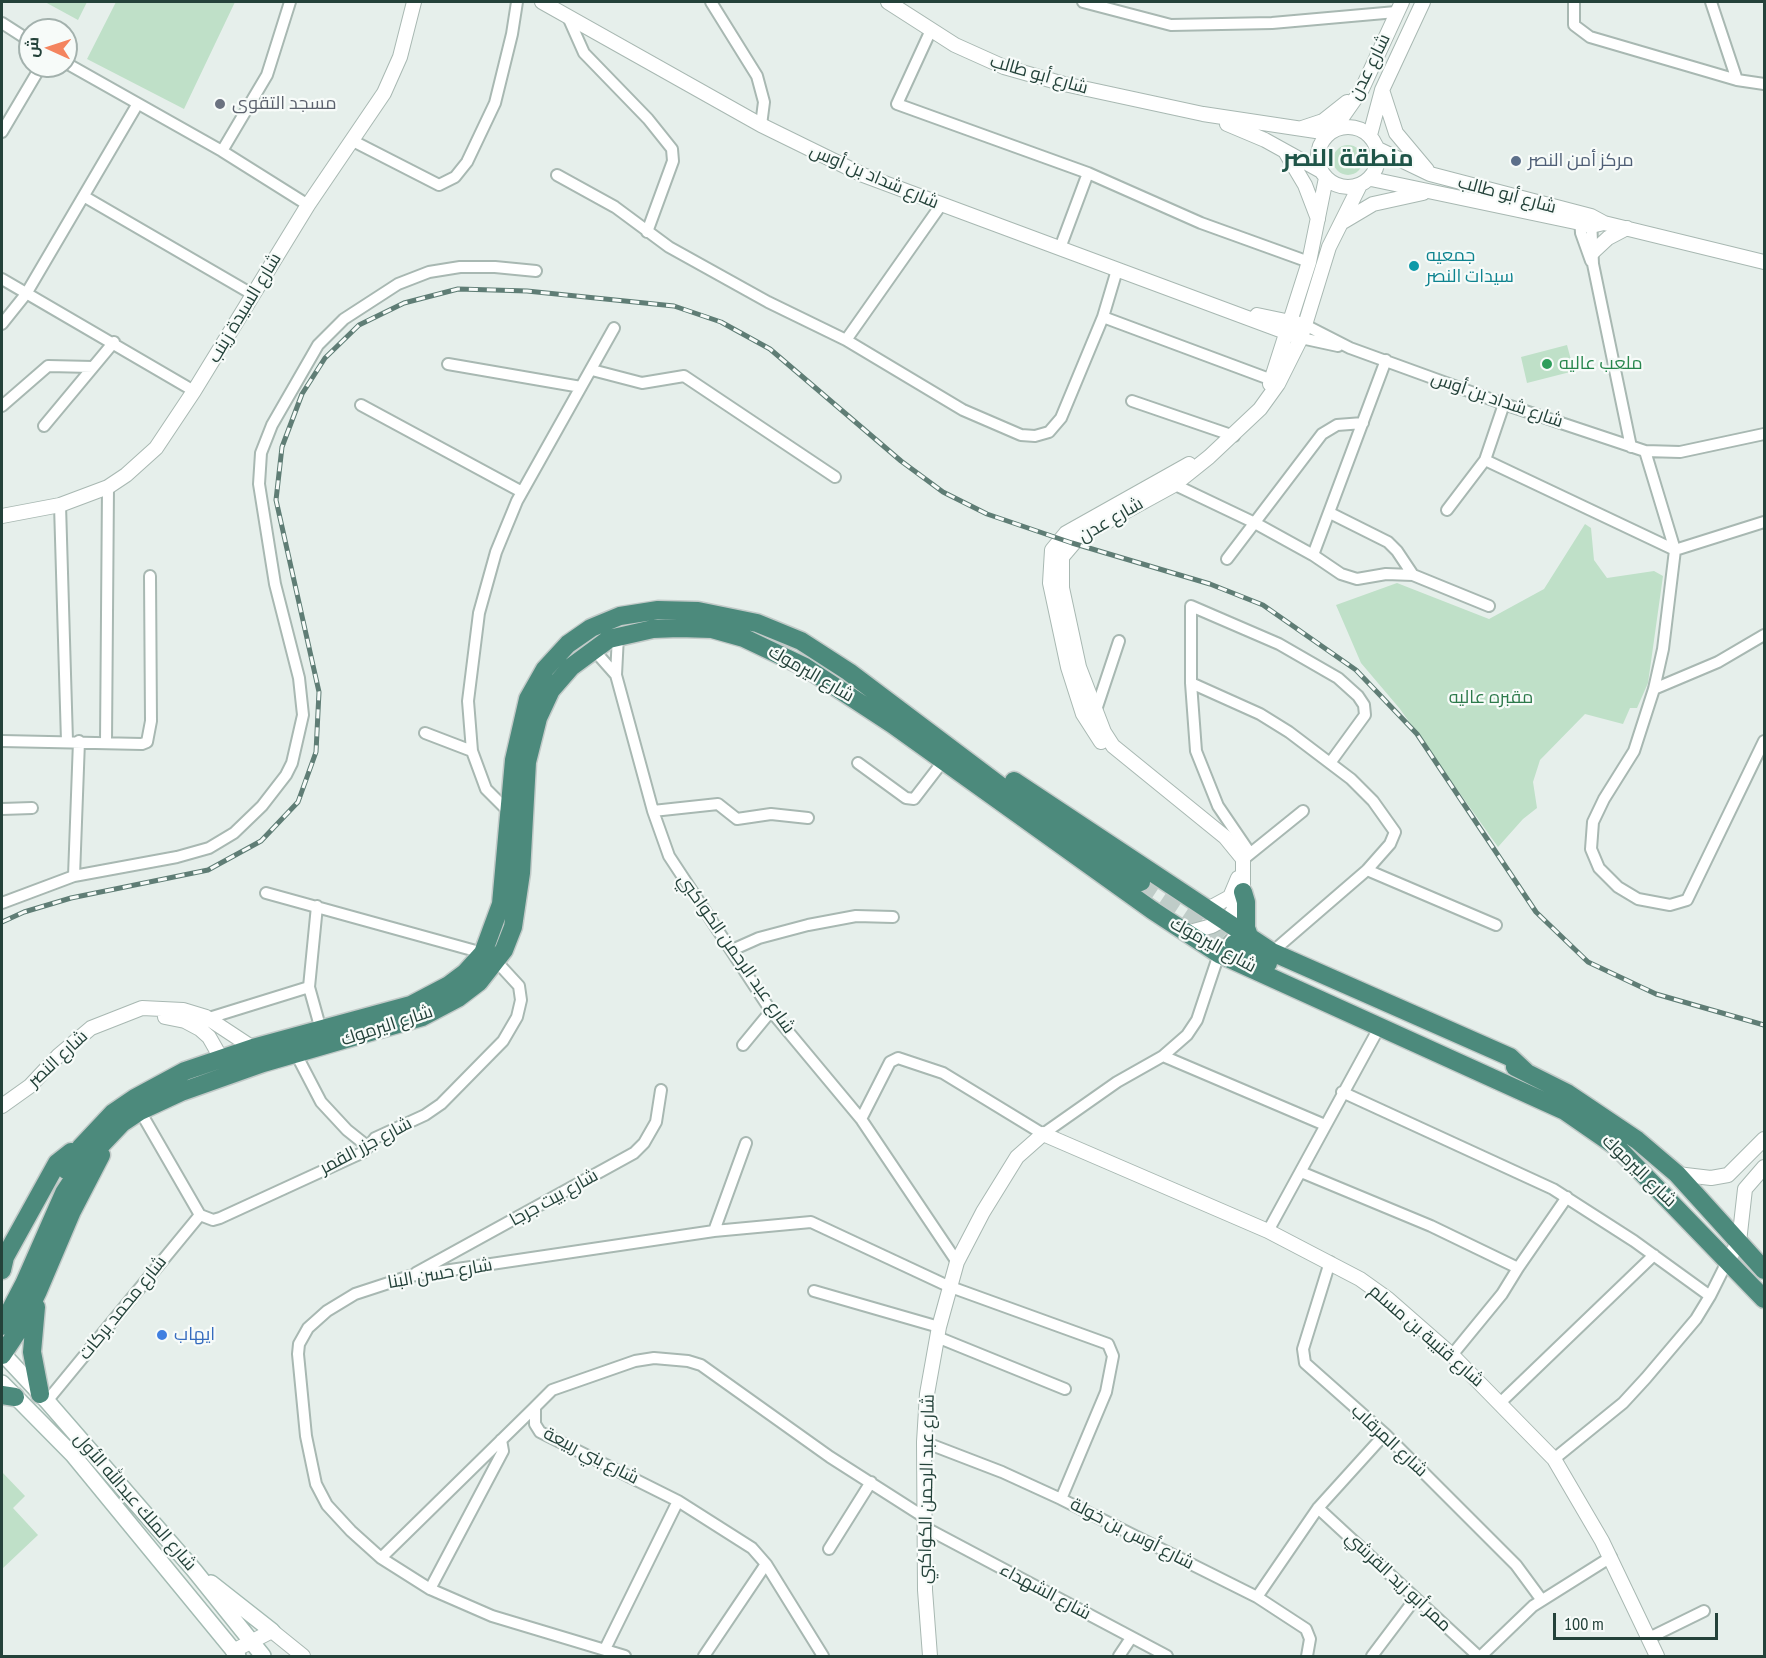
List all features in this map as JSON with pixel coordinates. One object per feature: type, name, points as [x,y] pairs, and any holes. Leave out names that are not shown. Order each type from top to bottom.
[{"type":"highway","name":"شارع اليرموك","points":[[5,1334],[54,1210],[80,1157],[140,1111],[181,1092],[296,1054],[402,1024],[431,1013],[474,986],[490,957],[501,904],[514,760],[522,714],[545,669],[568,644],[591,628],[637,612],[698,612],[771,627],[801,641],[849,672],[1011,794],[1141,882]]},
{"type":"highway","name":"شارع اليرموك","points":[[2,1305],[41,1209],[113,1113],[135,1098],[185,1071],[253,1048],[371,1017],[429,996],[490,957],[508,940],[517,907],[525,780],[538,718],[547,696],[560,678],[593,649],[618,636],[679,628],[712,629],[744,638],[805,667],[944,760],[1185,933],[1236,941],[1380,1026],[1565,1110],[1593,1129],[1632,1161],[1764,1299]]},
{"type":"highway","points":[[924,727],[986,762],[1224,921],[1236,941],[1272,952],[1510,1057],[1526,1072]]},
{"type":"highway","points":[[1152,910],[1166,900],[1171,887]]},
{"type":"highway","points":[[1236,941],[1243,892]]},
{"type":"highway","name":"شارع اليرموك","points":[[1236,941],[1266,962],[1526,1072],[1603,1114],[1677,1174],[1764,1270]]},
{"type":"highway","points":[[2,1354],[5,1334],[38,1291],[72,1211],[112,1132]]},
{"type":"highway","points":[[3,1263],[57,1163],[80,1157]]},
{"type":"highway","points":[[38,1291],[32,1352],[44,1397]]},
{"type":"main road","name":"شارع الملك عبدالله الأول","points":[[2,1354],[44,1397],[194,1570],[263,1656]]},
{"type":"main road","name":"شارع الملك عبدالله الأول","points":[[2,1383],[8,1396],[73,1455],[236,1654]]},
{"type":"main road","points":[[194,1570],[272,1631]]},
{"type":"street","points":[[222,151],[267,75],[290,2]]},
{"type":"street","name":"شارع السيدة زينب","points":[[2,516],[60,505],[108,487],[126,476],[156,448],[194,391],[308,205],[384,93],[397,67],[408,8],[414,2]]},
{"type":"street","points":[[353,141],[439,185],[455,177],[467,162],[495,103],[512,34],[517,2]]},
{"type":"street","name":"شارع شداد بن أوس","points":[[542,2],[761,125],[863,175],[1225,308],[1386,360],[1504,404],[1645,451],[1680,452],[1764,434]]},
{"type":"street","points":[[711,2],[757,76],[764,102],[761,125]]},
{"type":"street","name":"شارع أبو طالب","points":[[888,2],[972,54],[1004,67],[1064,84],[1203,114],[1298,129],[1331,131]]},
{"type":"street","points":[[1083,2],[1171,25],[1272,23],[1399,7]]},
{"type":"street","name":"شارع عدن","points":[[1370,135],[1382,90],[1423,2]]},
{"type":"street","points":[[1574,2],[1574,25],[1590,37],[1737,80],[1764,84]]},
{"type":"street","points":[[1711,2],[1737,80]]},
{"type":"street","name":"شارع عدن","points":[[1331,131],[1362,88],[1399,7]]},
{"type":"street","points":[[568,17],[584,53],[648,119],[672,149],[673,161],[647,232]]},
{"type":"street","points":[[2,23],[18,33]]},
{"type":"street","points":[[932,30],[897,104],[1088,173],[1201,223],[1309,262]]},
{"type":"street","points":[[78,70],[222,151],[308,205]]},
{"type":"street","points":[[2,132],[34,78]]},
{"type":"street","points":[[1298,129],[1323,122],[1362,88]]},
{"type":"street","points":[[1382,90],[1396,133],[1430,174]]},
{"type":"street","points":[[2,324],[26,294],[137,105]]},
{"type":"street","name":"شارع أبو طالب","points":[[1203,114],[1265,140],[1324,175]]},
{"type":"street","points":[[1347,126],[1359,128],[1370,135],[1377,149],[1378,163],[1365,182],[1350,187],[1337,185],[1324,175],[1318,158],[1320,144],[1331,131],[1347,126]]},
{"type":"street","name":"شارع أبو طالب","points":[[1377,149],[1430,174],[1589,220]]},
{"type":"street","points":[[1285,151],[1305,185],[1318,219]]},
{"type":"street","points":[[1060,248],[1088,173]]},
{"type":"street","points":[[557,175],[597,195],[647,232],[768,302],[846,340],[963,410],[1021,435],[1035,436],[1049,432],[1061,418],[1103,317],[1118,270]]},
{"type":"street","name":"شارع عدن","points":[[1244,858],[1225,837],[1113,746],[1094,713],[1082,679],[1062,588],[1062,557],[1079,537],[1169,482],[1231,434],[1260,409],[1278,384],[1296,330],[1318,219],[1324,175]]},
{"type":"street","name":"شارع أبو طالب","points":[[1365,182],[1589,220],[1764,262]]},
{"type":"street","name":"شارع عدن","points":[[1231,434],[1261,398],[1272,380],[1296,330],[1339,224],[1365,182]]},
{"type":"street","points":[[1339,224],[1373,204],[1427,192]]},
{"type":"street","points":[[85,197],[252,294]]},
{"type":"street","points":[[846,340],[941,205]]},
{"type":"street","points":[[1589,220],[1583,243],[1593,258],[1631,447]]},
{"type":"street","points":[[1593,258],[1608,238],[1627,228]]},
{"type":"street","points":[[1750,258],[1764,256]]},
{"type":"street","points":[[2,903],[74,876],[177,857],[220,842],[262,806],[286,775],[292,763],[301,733],[302,698],[273,574],[259,474],[264,441],[310,355],[344,320],[386,291],[412,277],[444,269],[468,267],[536,271]]},
{"type":"street","points":[[2,279],[114,342],[194,391]]},
{"type":"street","points":[[1103,317],[1272,380]]},
{"type":"street","points":[[509,812],[486,789],[472,751],[468,701],[479,613],[496,552],[522,492],[615,328]]},
{"type":"street","points":[[44,426],[114,342]]},
{"type":"street","points":[[1313,555],[1386,360]]},
{"type":"street","points":[[448,364],[581,387]]},
{"type":"street","points":[[2,406],[48,366],[93,367]]},
{"type":"street","points":[[592,370],[642,382],[684,376],[835,477]]},
{"type":"street","points":[[1132,401],[1231,434]]},
{"type":"street","points":[[1447,510],[1485,460],[1504,404]]},
{"type":"street","points":[[361,405],[522,492]]},
{"type":"street","points":[[1227,559],[1322,434],[1337,425],[1363,423]]},
{"type":"street","points":[[1645,451],[1675,550],[1663,649],[1654,689],[1630,759],[1597,812],[1591,840],[1593,858],[1599,868],[1618,887],[1638,899],[1670,905],[1687,900],[1764,741]]},
{"type":"street","points":[[1485,460],[1675,550],[1764,522]]},
{"type":"street","points":[[1169,482],[1255,523],[1313,555],[1332,570],[1357,579],[1386,574],[1413,575],[1489,606]]},
{"type":"street","name":"شارع عدن","points":[[1169,482],[1071,530],[1055,543],[1049,573],[1061,638],[1077,700],[1088,723],[1101,742],[1142,778],[1244,858]]},
{"type":"street","points":[[106,742],[108,487]]},
{"type":"street","points":[[60,505],[67,741]]},
{"type":"street","points":[[1330,513],[1388,542],[1413,575]]},
{"type":"street","points":[[2,741],[142,744],[149,738],[150,576]]},
{"type":"street","points":[[1185,933],[1224,921],[1235,909],[1243,892],[1244,858],[1201,769],[1194,738],[1191,606],[1279,644],[1338,678],[1358,696],[1364,705],[1365,715],[1330,763]]},
{"type":"street","points":[[1654,689],[1718,662],[1764,635]]},
{"type":"street","name":"شارع عبد الرحمن الكواكبي","points":[[618,636],[616,675],[653,811],[669,856],[771,1011],[861,1119],[957,1262]]},
{"type":"street","points":[[1094,713],[1119,642]]},
{"type":"street","name":"شارع عبد الرحمن الكواكبي","points":[[593,649],[616,675]]},
{"type":"street","points":[[1191,683],[1277,724],[1330,763],[1373,801],[1395,832],[1390,844],[1367,870],[1272,952]]},
{"type":"street","points":[[425,733],[472,751]]},
{"type":"street","points":[[74,876],[80,741]]},
{"type":"street","points":[[858,763],[906,798],[914,800],[944,760]]},
{"type":"street","points":[[653,811],[718,804],[737,819],[771,814],[808,818]]},
{"type":"street","points":[[2,809],[32,808]]},
{"type":"street","points":[[1206,910],[1230,897],[1238,881],[1244,858],[1303,811]]},
{"type":"street","points":[[1367,870],[1496,925]]},
{"type":"street","points":[[266,893],[490,957]]},
{"type":"street","points":[[317,906],[309,987],[321,1030]]},
{"type":"street","points":[[732,950],[759,938],[808,925],[856,916],[893,917]]},
{"type":"street","points":[[861,1119],[890,1062],[898,1058],[943,1073],[1043,1134],[1092,1099],[1163,1056],[1194,1026],[1236,941]]},
{"type":"street","name":"شارع جزر القمر","points":[[200,1215],[213,1220],[225,1216],[355,1156],[383,1133],[425,1115],[441,1104],[503,1041],[517,1017],[521,1000],[517,983],[490,957]]},
{"type":"street","points":[[209,1018],[309,987]]},
{"type":"street","name":"شارع النصر","points":[[2,1106],[30,1086],[91,1028],[117,1016],[149,1007],[183,1010],[209,1018],[253,1048]]},
{"type":"street","points":[[743,1045],[771,1011]]},
{"type":"street","name":"شارع النصر","points":[[117,1016],[147,1015],[185,1021],[205,1033],[221,1058]]},
{"type":"street","points":[[1268,1231],[1380,1026]]},
{"type":"street","points":[[296,1054],[321,1102],[347,1130],[367,1146]]},
{"type":"street","points":[[1163,1056],[1325,1125]]},
{"type":"street","name":"شارع بيت جرجا","points":[[410,1276],[633,1153],[644,1143],[656,1122],[661,1090]]},
{"type":"street","points":[[1342,1092],[1567,1197],[1654,1255],[1710,1296]]},
{"type":"street","points":[[140,1111],[200,1215]]},
{"type":"street","name":"شارع عبد الرحمن الكواكبي","points":[[930,1656],[925,1590],[924,1442],[927,1394],[938,1332],[948,1286],[957,1262],[1002,1179],[1023,1151],[1043,1134]]},
{"type":"street","name":"شارع قتيبة بن مسلم","points":[[1043,1134],[1268,1231],[1330,1262],[1388,1299],[1452,1355],[1554,1459],[1611,1557],[1657,1656]]},
{"type":"street","points":[[1677,1174],[1711,1178],[1728,1175],[1764,1139]]},
{"type":"street","points":[[714,1231],[746,1143]]},
{"type":"street","points":[[1554,1459],[1623,1403],[1696,1319],[1739,1242],[1746,1189],[1764,1167]]},
{"type":"street","points":[[1301,1172],[1431,1226],[1518,1268]]},
{"type":"street","points":[[1452,1355],[1502,1294],[1567,1197]]},
{"type":"street","name":"شارع محمد بركات","points":[[44,1397],[200,1215]]},
{"type":"street","name":"شارع حسن البنا","points":[[626,1656],[492,1616],[430,1589],[381,1557],[351,1531],[327,1504],[316,1484],[306,1436],[298,1354],[299,1344],[308,1328],[327,1311],[355,1294],[410,1276],[714,1231],[811,1222],[948,1286]]},
{"type":"street","points":[[1500,1403],[1654,1255]]},
{"type":"street","name":"شارع المرقاب","points":[[1330,1262],[1304,1349],[1305,1363],[1385,1434],[1516,1565],[1541,1599]]},
{"type":"street","points":[[948,1286],[1102,1341],[1112,1348],[1113,1365],[1106,1392],[1061,1499]]},
{"type":"street","points":[[813,1291],[938,1332],[1065,1389]]},
{"type":"street","name":"شارع بني ربيعة","points":[[823,1656],[765,1564],[752,1548],[678,1501],[540,1432],[535,1424],[535,1407],[552,1390],[635,1361],[654,1358],[688,1360],[701,1365],[830,1457],[871,1482],[924,1522]]},
{"type":"street","points":[[381,1557],[535,1407]]},
{"type":"street","points":[[1257,1598],[1317,1508],[1385,1434]]},
{"type":"street","points":[[430,1589],[503,1451],[501,1440]]},
{"type":"street","name":"شارع أوس بن خولة","points":[[924,1442],[1002,1472],[1061,1499],[1257,1598],[1306,1629],[1310,1639],[1307,1656]]},
{"type":"street","points":[[830,1549],[871,1482]]},
{"type":"street","points":[[605,1649],[678,1501]]},
{"type":"street","name":"ممر أبو زيد القرشي","points":[[1317,1508],[1415,1599],[1484,1655]]},
{"type":"street","name":"شارع الشهداء","points":[[924,1522],[1167,1656]]},
{"type":"street","points":[[1484,1655],[1541,1599],[1611,1557]]},
{"type":"street","points":[[704,1656],[765,1564]]},
{"type":"street","points":[[1372,1656],[1415,1599]]},
{"type":"street","points":[[1649,1638],[1704,1611]]},
{"type":"street","points":[[236,1654],[251,1642],[272,1631],[303,1656]]},
{"type":"street","points":[[1119,1656],[1131,1638]]},
{"type":"green space","points":[[45,2],[87,2],[78,20]]},
{"type":"green space","points":[[116,2],[235,2],[184,109],[87,59]]},
{"type":"green space","points":[[1348,145],[1359,149],[1363,160],[1359,171],[1348,175],[1337,171],[1333,160],[1337,149]]},
{"type":"green space","name":"ملعب عاليه","points":[[1567,345],[1574,371],[1527,383],[1521,357]]},
{"type":"green space","name":"مقبره عاليه","points":[[1585,524],[1591,528],[1594,560],[1607,578],[1654,571],[1663,576],[1648,683],[1637,708],[1630,708],[1623,724],[1585,714],[1540,760],[1533,782],[1537,808],[1523,819],[1498,847],[1400,709],[1361,663],[1336,605],[1397,583],[1489,619],[1544,589]]},
{"type":"green space","points":[[2,1472],[25,1496],[13,1508],[38,1535],[2,1569]]},
{"type":"tunnel","points":[[1141,882],[1234,944]]},
{"type":"railway","points":[[2,922],[24,912],[71,898],[208,870],[261,841],[298,802],[316,752],[319,692],[276,500],[282,447],[302,394],[325,358],[359,325],[404,303],[458,289],[527,291],[674,306],[721,322],[770,349],[901,461],[943,492],[987,514],[1072,543],[1210,584],[1263,605],[1356,670],[1417,734],[1536,912],[1588,962],[1656,994],[1764,1025]]},
{"type":"place","name":"مسجد التقوى","points":[[220,104]]},
{"type":"place","name":"مركز أمن النصر","points":[[1516,161]]},
{"type":"place","name":"جمعيه سيدات النصر","points":[[1414,266]]},
{"type":"place","name":"ملعب عاليه","points":[[1547,364]]},
{"type":"place","name":"ايهاب","points":[[162,1335]]},
{"type":"district","name":"منطقة النصر","points":[[1348,159]]}]
